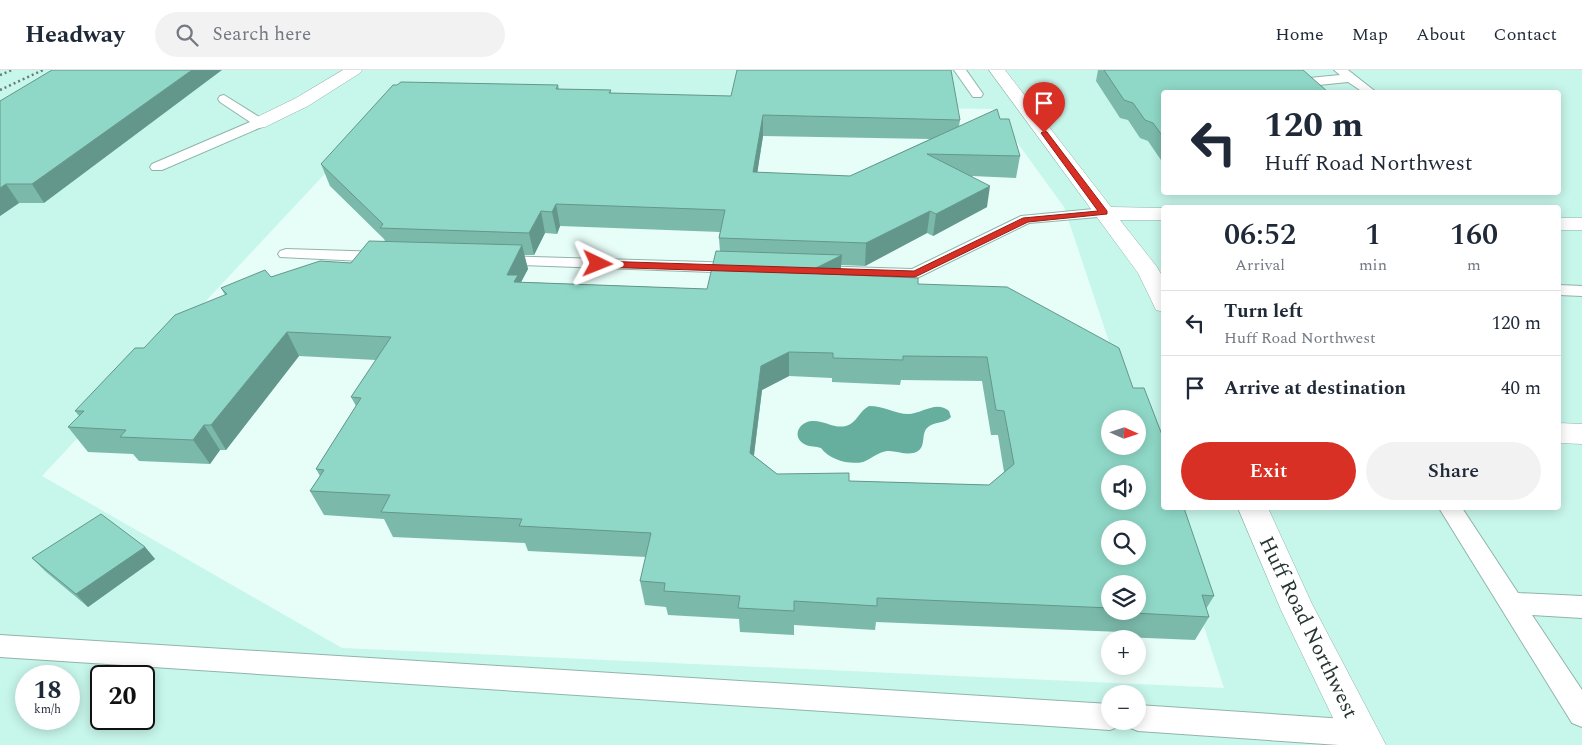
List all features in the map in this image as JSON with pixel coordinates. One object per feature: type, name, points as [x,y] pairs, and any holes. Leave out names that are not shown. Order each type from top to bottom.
[{"type":"street","points":[[259,123],[302,102],[354,70]]},
{"type":"street","points":[[997,70],[1149,272],[1161,298]]},
{"type":"street","points":[[1104,213],[1161,214]]},
{"type":"street","points":[[1561,224],[1582,224]]},
{"type":"street","points":[[1561,433],[1582,434]]},
{"type":"street","name":"Huff Road Northwest","points":[[1254,510],[1298,610],[1363,739]]},
{"type":"lane","points":[[960,70],[977,94]]},
{"type":"lane","points":[[1340,70],[1367,90]]},
{"type":"lane","points":[[1319,90],[1306,79],[1351,78]]},
{"type":"lane","points":[[224,99],[259,123]]},
{"type":"lane","points":[[157,167],[259,123]]},
{"type":"lane","points":[[796,270],[915,274],[1026,219],[1104,213]]},
{"type":"lane","points":[[286,254],[401,258]]},
{"type":"lane","points":[[479,260],[757,269]]},
{"type":"lane","points":[[1561,290],[1582,291]]},
{"type":"lane","points":[[1451,510],[1582,714]]},
{"type":"lane","points":[[1511,603],[1582,607]]},
{"type":"lane","points":[[0,646],[1101,715]]},
{"type":"lane","points":[[1146,719],[1363,739]]},
{"type":"shaded area","points":[[0,70],[1582,70],[1582,745],[0,745]],"holes":[[[394,100],[993,109],[1064,207],[1132,410],[1146,410],[1146,445],[1161,495],[1161,205],[1561,205],[1561,510],[1166,510],[1224,688],[342,648],[42,476]]]},
{"type":"shaded area","points":[[869,406],[908,414],[939,407],[949,411],[951,417],[946,421],[933,424],[927,428],[924,433],[922,446],[914,453],[884,452],[858,463],[840,461],[829,456],[821,448],[806,445],[799,438],[798,431],[800,427],[807,422],[816,421],[842,427],[846,426],[853,422]]},
{"type":"building","points":[[52,70],[192,70],[32,184],[6,184],[0,188],[0,101]]},
{"type":"building","points":[[737,70],[951,70],[960,120],[763,115],[753,172],[850,176],[997,109],[1000,119],[1009,119],[1020,156],[927,154],[990,186],[936,214],[930,211],[866,243],[719,238],[725,210],[556,204],[552,212],[541,211],[529,233],[380,228],[383,224],[321,164],[393,85],[401,82],[558,85],[556,89],[611,90],[609,93],[731,96]]},
{"type":"building","points":[[1104,70],[1303,70],[1326,90],[1161,90],[1161,134],[1153,123],[1145,120],[1133,103],[1124,100]]},
{"type":"building","points":[[369,241],[522,245],[507,275],[518,275],[514,282],[707,289],[716,251],[842,255],[806,273],[918,278],[918,284],[1007,287],[1119,348],[1133,388],[1144,388],[1161,432],[1161,510],[1185,510],[1214,596],[1202,595],[1209,617],[1146,614],[1146,575],[1101,575],[1101,608],[877,598],[877,606],[794,601],[794,611],[738,608],[740,596],[664,591],[665,583],[640,581],[651,533],[519,526],[522,519],[381,512],[390,495],[310,491],[324,470],[316,469],[361,398],[351,397],[391,337],[287,332],[211,425],[204,425],[193,440],[120,437],[126,430],[68,427],[84,411],[75,411],[135,348],[144,348],[175,315],[227,294],[221,288],[265,270],[271,277],[320,261],[351,263]],"holes":[[[789,352],[833,353],[833,358],[903,360],[903,356],[987,357],[996,410],[1004,411],[1014,464],[989,485],[849,481],[849,473],[777,474],[750,453],[761,366]]]},
{"type":"building","points":[[101,514],[145,547],[76,594],[32,558]]},
{"type":"railway","points":[[0,75],[12,70]]},
{"type":"railway","points":[[0,90],[43,70]]},
{"type":"route","points":[[598,264],[915,274],[1026,219],[1104,213],[1044,133]]}]
